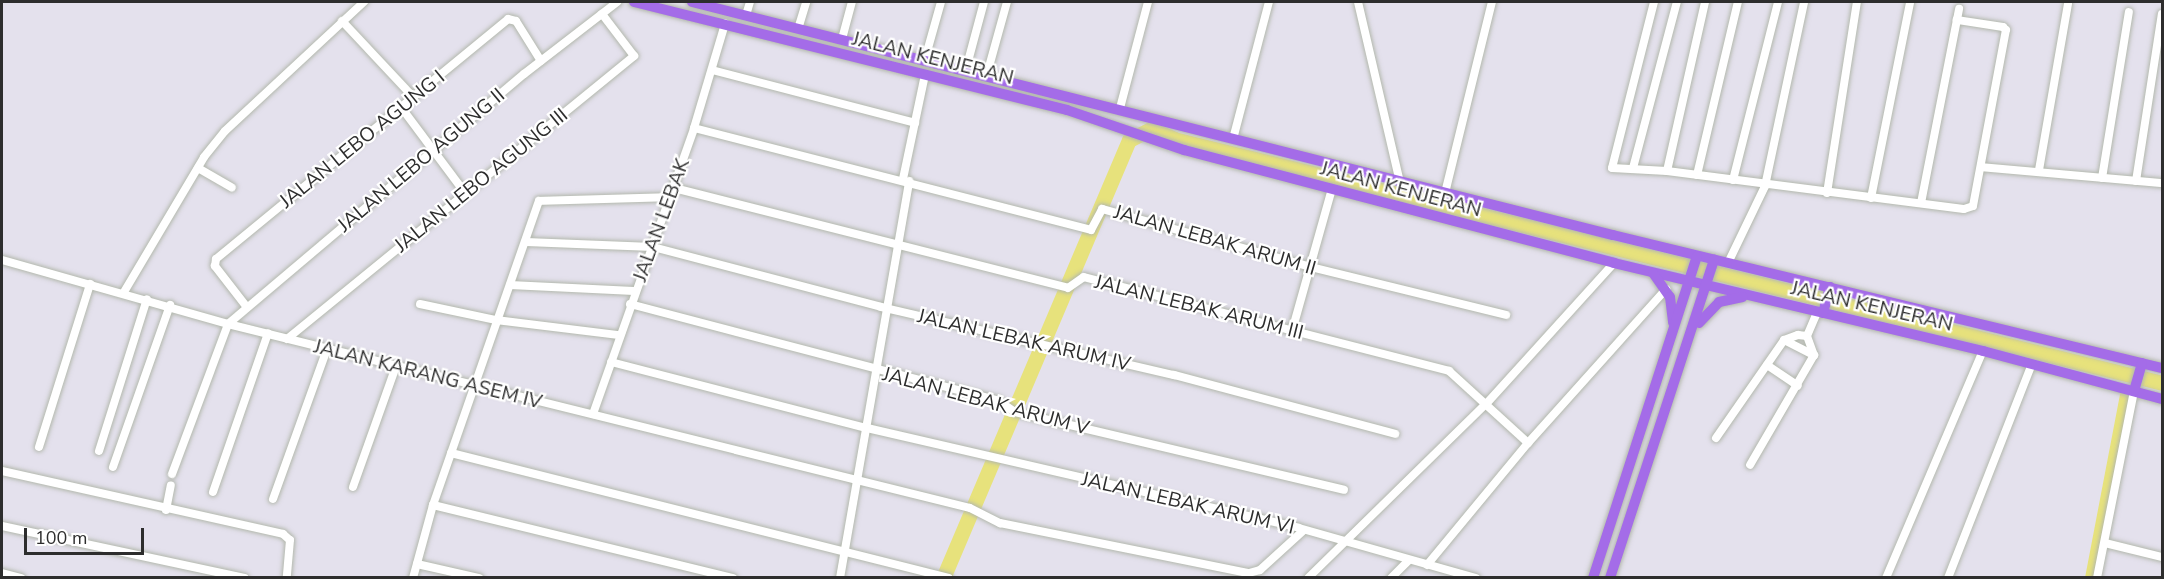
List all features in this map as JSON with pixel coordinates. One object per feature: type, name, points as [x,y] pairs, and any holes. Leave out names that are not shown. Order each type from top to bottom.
[{"type":"main road","name":"JALAN KENJERAN","points":[[634,2],[1067,111],[1138,135],[1332,189],[1652,273],[1708,283],[1748,296],[1821,311],[2135,389],[2163,399]]},
{"type":"main road","name":"JALAN KENJERAN","points":[[692,2],[987,74],[1696,258],[1728,263],[1829,291],[2141,366],[2163,368]]},
{"type":"main road","points":[[859,58],[863,45]]},
{"type":"main road","points":[[878,63],[881,49]]},
{"type":"main road","points":[[1593,578],[1696,258]]},
{"type":"main road","points":[[1610,578],[1694,330],[1713,262]]},
{"type":"main road","points":[[1652,273],[1666,289],[1673,333]]},
{"type":"main road","points":[[1821,311],[1829,291]]},
{"type":"main road","points":[[1694,330],[1713,306],[1729,298],[1748,296]]},
{"type":"main road","points":[[2135,389],[2141,366]]},
{"type":"street","points":[[124,292],[198,168],[225,130],[364,2]]},
{"type":"street","name":"JALAN LEBO AGUNG II","points":[[228,324],[246,306],[431,152],[617,2]]},
{"type":"street","points":[[746,15],[750,2]]},
{"type":"street","points":[[798,29],[806,2]]},
{"type":"street","points":[[842,39],[852,2]]},
{"type":"street","points":[[925,59],[941,2]]},
{"type":"street","points":[[966,69],[984,2]]},
{"type":"street","points":[[987,74],[1007,2]]},
{"type":"street","points":[[1120,108],[1148,2]]},
{"type":"street","points":[[1233,139],[1269,2]]},
{"type":"street","points":[[1358,2],[1400,182]]},
{"type":"street","points":[[1445,193],[1492,2]]},
{"type":"street","points":[[1654,2],[1612,168],[1667,171],[1827,194],[1972,207],[2006,30],[2003,27],[1957,20]]},
{"type":"street","points":[[1633,168],[1677,2]]},
{"type":"street","points":[[1667,171],[1705,2]]},
{"type":"street","points":[[1697,175],[1738,2]]},
{"type":"street","points":[[1734,180],[1778,2]]},
{"type":"street","points":[[1728,263],[1765,186],[1804,2]]},
{"type":"street","points":[[1827,194],[1857,2]]},
{"type":"street","points":[[1871,198],[1910,2]]},
{"type":"street","points":[[2039,170],[2067,3]]},
{"type":"street","points":[[1921,203],[1959,9]]},
{"type":"street","points":[[2102,178],[2129,12]]},
{"type":"street","name":"JALAN LEBO AGUNG III","points":[[287,339],[634,56],[602,14]]},
{"type":"street","points":[[2136,181],[2163,14]]},
{"type":"street","name":"JALAN LEBO AGUNG I","points":[[246,306],[215,266],[216,259],[508,19],[516,21],[541,61]]},
{"type":"street","points":[[342,21],[413,97]]},
{"type":"street","name":"JALAN LEBAK","points":[[593,414],[634,291],[653,247],[694,128],[725,24]]},
{"type":"street","points":[[712,70],[915,123]]},
{"type":"street","points":[[840,578],[887,308],[915,123],[926,75]]},
{"type":"street","points":[[401,107],[431,152],[465,193]]},
{"type":"street","name":"JALAN LEBAK ARUM II","points":[[694,128],[906,180],[1090,230],[1102,209],[1311,267],[1506,315]]},
{"type":"street","points":[[1981,167],[2039,170],[2163,183]]},
{"type":"street","points":[[198,168],[232,188]]},
{"type":"street","points":[[1292,331],[1332,189]]},
{"type":"street","name":"JALAN LEBAK ARUM III","points":[[526,242],[538,203],[544,200],[672,193],[1066,288],[1082,277],[1452,372],[1528,443]]},
{"type":"street","points":[[413,578],[433,505],[476,387],[496,320],[526,242]]},
{"type":"street","name":"JALAN LEBAK ARUM IV","points":[[526,242],[653,247],[887,308],[1395,434]]},
{"type":"street","name":"JALAN KARANG ASEM IV","points":[[2,260],[170,305],[228,324],[476,387],[857,478]]},
{"type":"street","points":[[1308,578],[1347,542],[1415,469],[1487,403],[1614,263]]},
{"type":"street","points":[[39,447],[90,284]]},
{"type":"street","points":[[510,285],[634,291]]},
{"type":"street","points":[[1427,565],[1528,443],[1666,289]]},
{"type":"street","points":[[99,451],[147,299]]},
{"type":"street","points":[[420,304],[496,320],[619,335]]},
{"type":"street","name":"JALAN LEBAK ARUM V","points":[[630,304],[876,370],[999,400],[1014,411],[1344,490]]},
{"type":"street","points":[[113,467],[170,305]]},
{"type":"street","points":[[1750,465],[1814,355],[1807,336],[1821,311]]},
{"type":"street","points":[[171,474],[228,324]]},
{"type":"street","points":[[213,492],[268,333]]},
{"type":"street","points":[[1716,438],[1784,340],[1798,335],[1807,336]]},
{"type":"street","points":[[1784,340],[1814,355]]},
{"type":"street","points":[[273,499],[327,349]]},
{"type":"street","points":[[1886,578],[1983,351]]},
{"type":"street","name":"JALAN LEBAK ARUM VI","points":[[611,362],[867,428],[1304,530]]},
{"type":"street","points":[[1947,578],[2032,364]]},
{"type":"street","points":[[1767,365],[1798,386]]},
{"type":"street","points":[[353,487],[396,366]]},
{"type":"street","points":[[2097,578],[2135,389]]},
{"type":"street","points":[[452,453],[946,577]]},
{"type":"street","points":[[2,471],[288,536],[287,578]]},
{"type":"street","name":"JALAN LEBAK ARUM VI","points":[[857,478],[972,509],[992,522],[1244,573],[1260,570],[1304,530]]},
{"type":"street","points":[[166,510],[171,485]]},
{"type":"street","points":[[433,505],[734,578]]},
{"type":"street","points":[[2,526],[244,578]]},
{"type":"street","points":[[1304,530],[1476,578]]},
{"type":"street","points":[[2105,543],[2163,557]]},
{"type":"street","points":[[1391,578],[1409,560]]},
{"type":"street","points":[[417,564],[479,578]]},
{"type":"street","points":[[2,573],[21,578]]},
{"type":"waterway","points":[[943,578],[1129,140],[1151,129],[1174,139],[2162,383]]},
{"type":"waterway","points":[[2092,578],[2127,395]]}]
